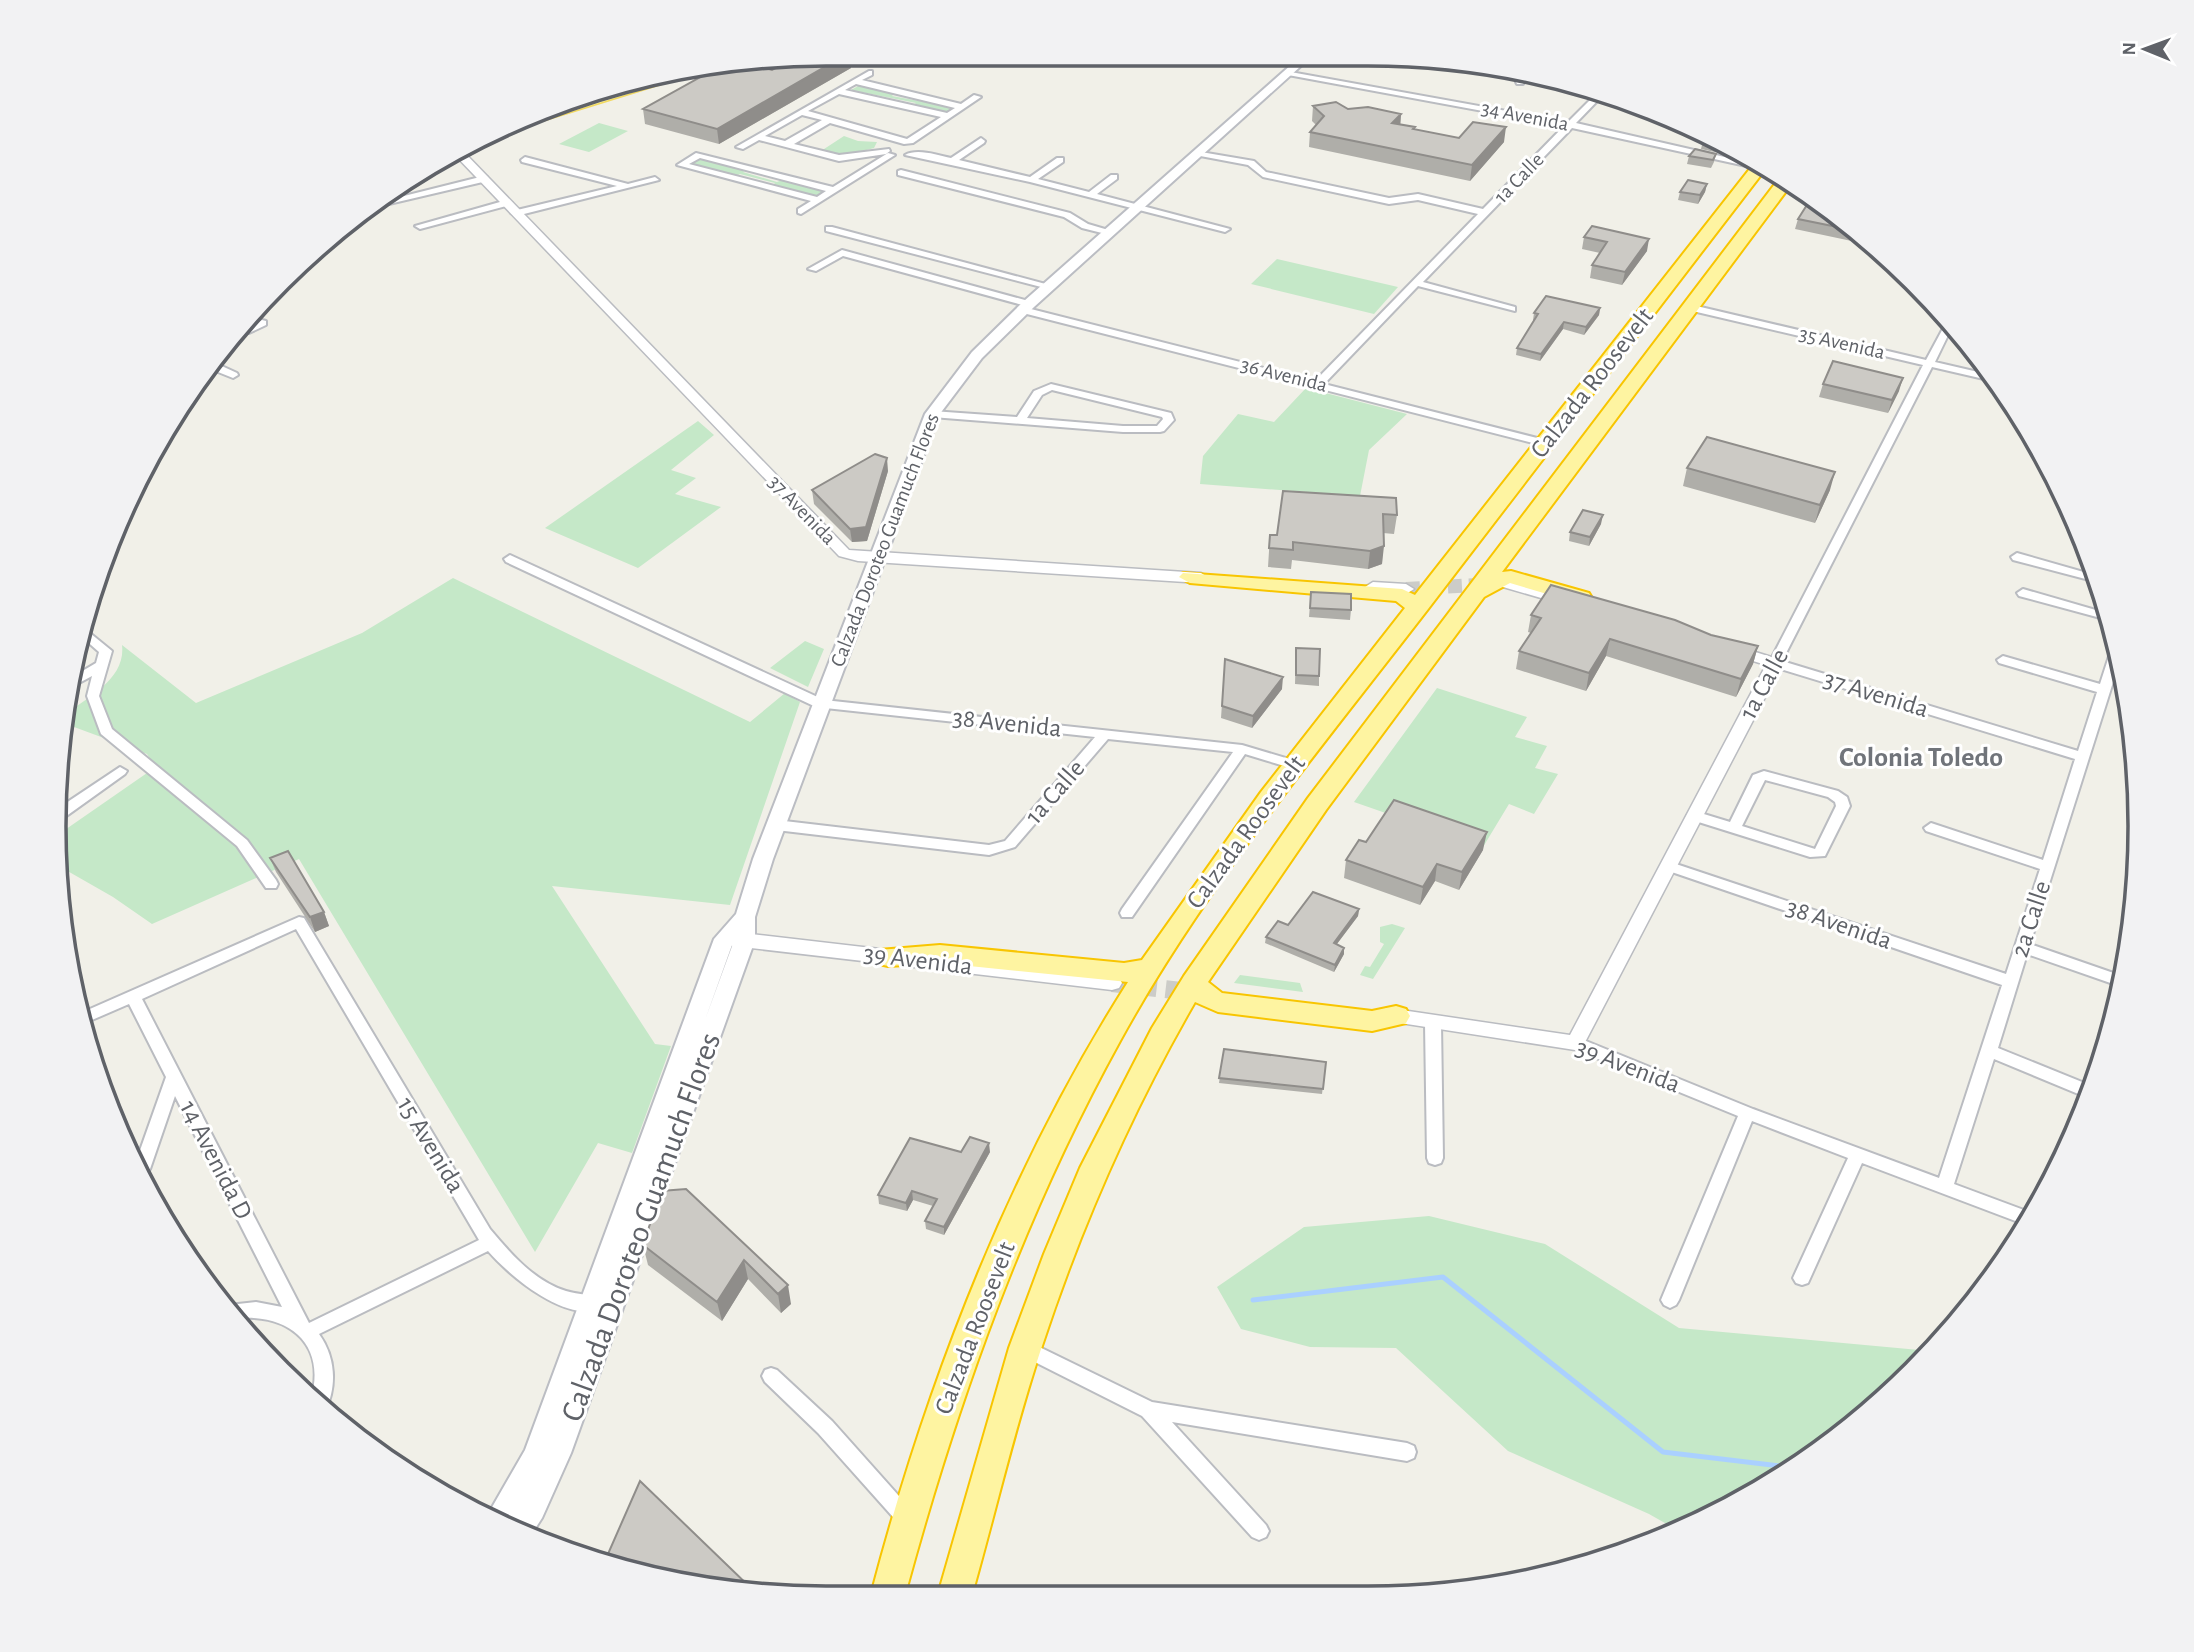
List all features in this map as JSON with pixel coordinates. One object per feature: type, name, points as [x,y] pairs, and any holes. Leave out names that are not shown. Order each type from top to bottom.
[{"type":"highway","name":"Calzada Roosevelt","points":[[890,1586],[909,1521],[975,1322],[1026,1198],[1070,1108],[1150,968],[1227,855],[1294,765],[1755,172]]},
{"type":"highway","name":"Calzada Roosevelt","points":[[958,1586],[964,1556],[1024,1348],[1095,1168],[1133,1090],[1317,804],[1780,188]]},
{"type":"highway","points":[[1676,275],[1679,285],[1671,298],[1688,307]]},
{"type":"highway","points":[[1545,443],[1591,438]]},
{"type":"highway","points":[[1190,577],[1402,595],[1418,608]]},
{"type":"highway","points":[[1472,597],[1496,580],[1511,577],[1602,608]]},
{"type":"highway","points":[[888,957],[940,954],[1124,973],[1150,968]]},
{"type":"highway","points":[[1200,989],[1205,996],[1218,1002],[1371,1021],[1396,1016]]},
{"type":"main road","name":"Calzada Doroteo Guamuch Flores","points":[[524,1523],[533,1509],[558,1453],[603,1304],[822,699],[932,414],[944,393],[976,355],[1026,307],[1296,66]]},
{"type":"main road","name":"Calzada Doroteo Guamuch Flores","points":[[503,1513],[536,1455],[603,1304]]},
{"type":"street","points":[[740,147],[869,73]]},
{"type":"street","name":"34 Avenida","points":[[1288,73],[1572,125],[1730,158]]},
{"type":"street","points":[[854,81],[963,107]]},
{"type":"street","points":[[838,91],[949,116]]},
{"type":"street","points":[[889,153],[887,145],[907,141],[977,97]]},
{"type":"street","name":"1a Calle","points":[[1319,383],[1594,101]]},
{"type":"street","points":[[801,112],[907,141],[920,147],[929,156]]},
{"type":"street","points":[[788,144],[830,119]]},
{"type":"street","points":[[758,137],[839,158],[889,153],[929,156],[1226,229]]},
{"type":"street","points":[[950,163],[981,141]]},
{"type":"street","points":[[909,155],[920,147]]},
{"type":"street","points":[[801,211],[889,153]]},
{"type":"street","points":[[1198,153],[1251,163],[1263,174],[1387,201],[1418,197],[1486,213]]},
{"type":"street","points":[[817,200],[681,165],[699,155],[832,190]]},
{"type":"street","name":"37 Avenida","points":[[464,158],[844,553],[1406,589]]},
{"type":"street","points":[[525,160],[623,188]]},
{"type":"street","points":[[1031,180],[1060,160]]},
{"type":"street","points":[[901,173],[1067,215],[1085,226],[1110,232]]},
{"type":"street","points":[[1089,196],[1114,177]]},
{"type":"street","points":[[397,199],[484,179]]},
{"type":"street","points":[[420,226],[655,180]]},
{"type":"street","points":[[829,229],[1048,286]]},
{"type":"street","name":"36 Avenida","points":[[813,269],[842,253],[1026,307],[1545,443]]},
{"type":"street","points":[[1417,283],[1511,309]]},
{"type":"street","name":"35 Avenida","points":[[1688,307],[1979,375]]},
{"type":"street","points":[[252,328],[262,323]]},
{"type":"street","name":"1a Calle","points":[[1575,1043],[1945,332]]},
{"type":"street","points":[[219,369],[233,375]]},
{"type":"street","points":[[932,414],[1020,421],[1147,430],[1160,429],[1169,420],[1167,415],[1051,387],[1038,393],[1020,421]]},
{"type":"street","points":[[2017,557],[2085,576]]},
{"type":"street","name":"38 Avenida","points":[[510,559],[787,687],[844,705],[1242,749],[1294,765]]},
{"type":"street","points":[[1508,584],[1602,608]]},
{"type":"street","points":[[2023,593],[2097,614]]},
{"type":"street","points":[[90,637],[106,651],[93,696],[106,731],[242,843],[271,884]]},
{"type":"street","name":"37 Avenida","points":[[1715,645],[2084,757]]},
{"type":"street","points":[[2003,660],[2105,690]]},
{"type":"street","points":[[81,678],[103,664]]},
{"type":"street","name":"2a Calle","points":[[1944,1187],[2111,670]]},
{"type":"street","name":"1a Calle","points":[[776,825],[989,850],[1001,849],[1010,844],[1106,733]]},
{"type":"street","points":[[1128,913],[1242,749]]},
{"type":"street","points":[[67,809],[120,771]]},
{"type":"street","points":[[1694,816],[1815,854],[1820,853],[1843,806],[1842,800],[1833,794],[1764,775],[1758,778],[1734,828]]},
{"type":"street","points":[[1931,828],[2048,867]]},
{"type":"street","name":"38 Avenida","points":[[1668,866],[2011,982]]},
{"type":"street","name":"15 Avenida","points":[[133,997],[299,922],[491,1242],[506,1262],[536,1288],[603,1304]]},
{"type":"street","name":"39 Avenida","points":[[738,932],[888,957],[1112,984]]},
{"type":"street","points":[[2022,947],[2112,978]]},
{"type":"street","points":[[90,1015],[133,997]]},
{"type":"street","name":"14 Avenida D","points":[[133,997],[303,1327],[322,1352],[326,1376],[321,1394]]},
{"type":"street","name":"39 Avenida","points":[[1396,1016],[1575,1043],[1746,1113],[2020,1216]]},
{"type":"street","points":[[1433,1023],[1435,1158]]},
{"type":"street","points":[[1990,1051],[2080,1088]]},
{"type":"street","points":[[145,1161],[174,1077]]},
{"type":"street","points":[[1670,1300],[1746,1113]]},
{"type":"street","points":[[1802,1278],[1857,1155]]},
{"type":"street","points":[[242,1311],[273,1312],[303,1327],[491,1242]]},
{"type":"street","points":[[1024,1348],[1149,1410],[1407,1452]]},
{"type":"street","points":[[771,1376],[825,1427],[909,1521]]},
{"type":"street","points":[[1149,1410],[1259,1531]]},
{"type":"street","points":[[962,1586],[964,1556]]},
{"type":"green space","points":[[860,85],[895,93],[892,96],[958,108],[949,114],[913,105],[916,103],[851,90]]},
{"type":"green space","points":[[599,123],[628,131],[589,152],[559,144]]},
{"type":"green space","points":[[844,136],[858,141],[877,142],[874,148],[844,156],[821,151]]},
{"type":"green space","points":[[699,158],[746,170],[743,172],[777,182],[782,180],[826,191],[816,198],[772,186],[775,183],[689,164]]},
{"type":"green space","points":[[1277,259],[1398,287],[1374,314],[1251,284]]},
{"type":"green space","points":[[1306,388],[1407,414],[1369,450],[1360,496],[1200,484],[1203,456],[1238,414],[1274,422]]},
{"type":"green space","points":[[698,421],[714,435],[671,470],[696,478],[675,494],[721,507],[638,568],[545,528]]},
{"type":"green space","points":[[453,578],[750,722],[785,693],[800,702],[730,905],[552,886],[655,1044],[671,1046],[632,1153],[598,1143],[535,1252],[299,859],[152,924],[113,897],[68,871],[66,829],[147,773],[153,763],[147,754],[73,727],[76,707],[105,685],[118,667],[122,657],[122,645],[196,703],[362,633]]},
{"type":"green space","points":[[805,641],[824,649],[808,687],[770,668]]},
{"type":"green space","points":[[1437,688],[1527,717],[1515,737],[1547,746],[1535,768],[1558,774],[1534,814],[1509,804],[1483,847],[1354,802]]},
{"type":"green space","points":[[1392,924],[1405,928],[1373,979],[1360,975],[1365,966],[1370,967],[1384,944],[1380,942],[1380,927]]},
{"type":"green space","points":[[1240,975],[1300,983],[1303,992],[1234,983]]},
{"type":"green space","points":[[1429,1216],[1545,1244],[1679,1328],[1917,1350],[1869,1397],[1790,1458],[1748,1484],[1667,1524],[1508,1451],[1396,1348],[1310,1347],[1241,1329],[1217,1287],[1304,1227]]},
{"type":"building","points":[[826,66],[717,129],[643,109],[700,77]]},
{"type":"building","points":[[1336,102],[1348,109],[1368,107],[1401,114],[1392,123],[1459,138],[1473,122],[1506,127],[1472,165],[1310,132],[1324,116],[1313,106]]},
{"type":"building","points":[[1695,149],[1716,154],[1713,160],[1689,156]]},
{"type":"building","points":[[1688,180],[1707,184],[1700,195],[1680,192]]},
{"type":"building","points":[[1806,206],[1834,226],[1798,219]]},
{"type":"building","points":[[1592,226],[1649,239],[1625,272],[1592,265],[1607,242],[1584,237]]},
{"type":"building","points":[[1546,296],[1600,308],[1586,327],[1564,322],[1541,354],[1517,348],[1538,314],[1534,313]]},
{"type":"building","points":[[1833,361],[1903,378],[1892,400],[1823,384]]},
{"type":"building","points":[[1707,437],[1835,472],[1820,505],[1687,468]]},
{"type":"building","points":[[875,454],[887,458],[866,527],[850,529],[812,490]]},
{"type":"building","points":[[1283,491],[1396,498],[1397,515],[1383,514],[1384,546],[1370,551],[1293,542],[1293,550],[1269,548],[1270,535],[1277,535]]},
{"type":"building","points":[[1583,510],[1603,515],[1590,537],[1570,532]]},
{"type":"building","points":[[1551,585],[1675,620],[1711,635],[1758,646],[1741,679],[1610,639],[1589,673],[1519,651],[1541,618],[1531,615]]},
{"type":"building","points":[[1311,592],[1351,594],[1351,610],[1310,608]]},
{"type":"building","points":[[1296,648],[1320,649],[1319,676],[1296,675]]},
{"type":"building","points":[[1225,659],[1283,677],[1253,716],[1222,706]]},
{"type":"building","points":[[1394,800],[1487,832],[1462,872],[1437,864],[1423,887],[1346,860],[1359,840],[1366,842]]},
{"type":"building","points":[[288,851],[324,912],[310,917],[270,858]]},
{"type":"building","points":[[1313,892],[1359,909],[1334,943],[1344,948],[1335,965],[1266,937],[1278,921],[1288,925]]},
{"type":"building","points":[[1224,1049],[1326,1062],[1323,1089],[1219,1078]]},
{"type":"building","points":[[970,1137],[989,1143],[944,1227],[925,1221],[937,1199],[912,1191],[906,1203],[878,1195],[910,1138],[961,1152]]},
{"type":"building","points":[[686,1189],[788,1285],[778,1294],[744,1260],[717,1302],[643,1245],[661,1191]]},
{"type":"building","points":[[640,1481],[743,1581],[678,1571],[608,1553]]},
{"type":"waterway","points":[[1253,1300],[1443,1277],[1663,1452],[1777,1466]]},
{"type":"tunnel","points":[[1406,589],[1494,584]]},
{"type":"tunnel","points":[[1112,983],[1199,993]]},
{"type":"district","name":"Colonia Toledo","points":[[1921,758]]}]
